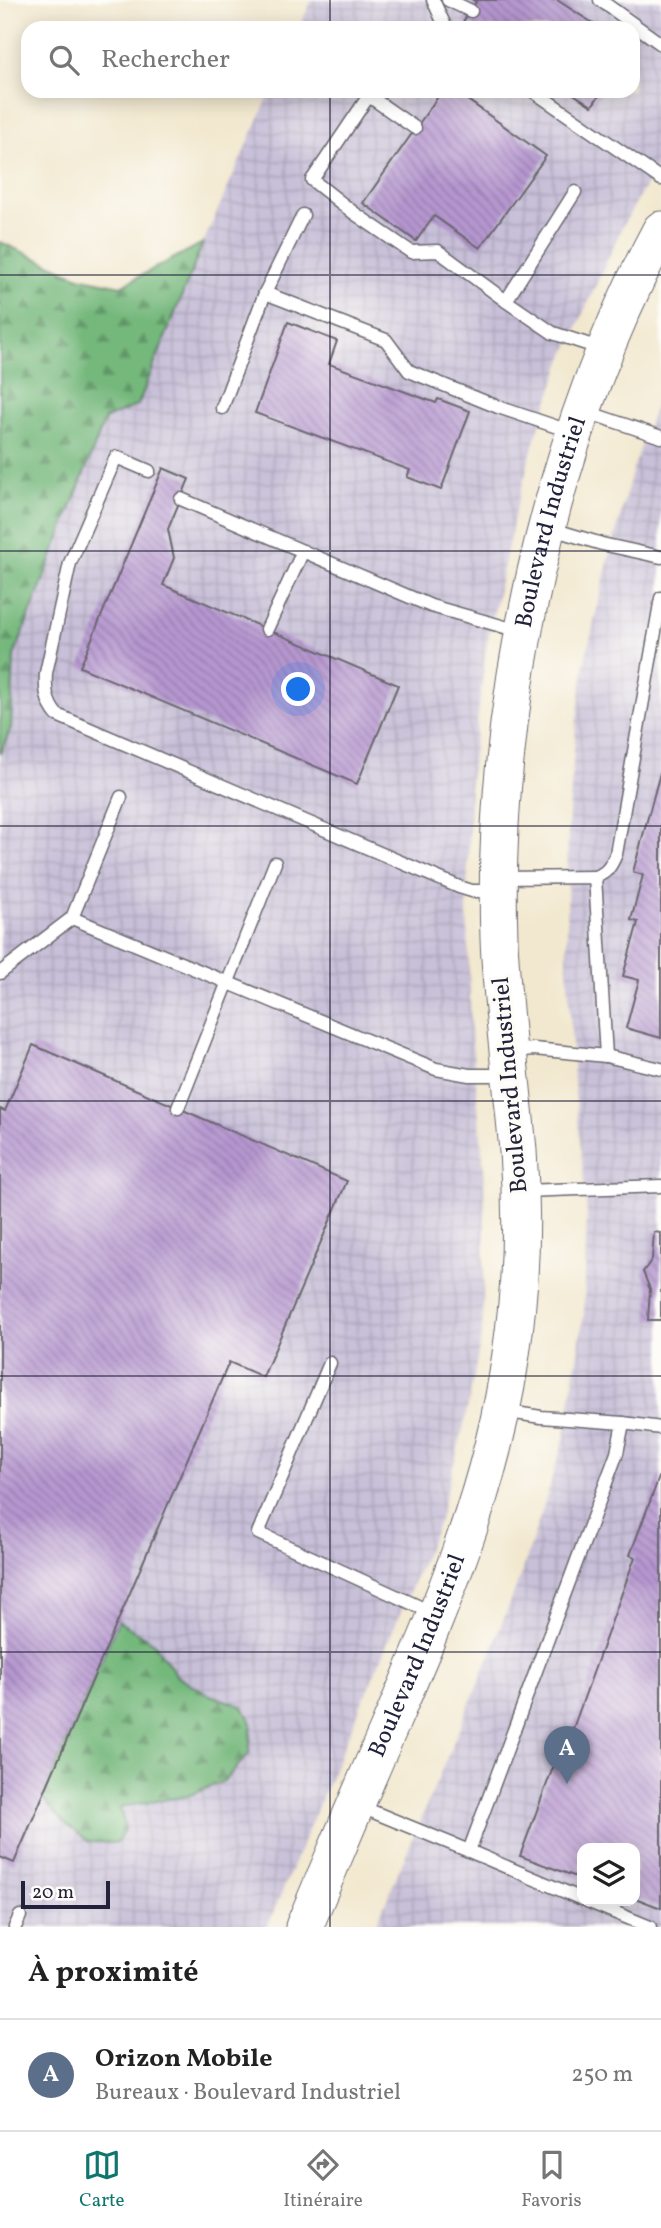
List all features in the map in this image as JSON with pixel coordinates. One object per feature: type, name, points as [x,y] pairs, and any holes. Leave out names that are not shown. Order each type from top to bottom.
[{"type":"street","name":"Boulevard Industriel","points":[[304,1927],[438,1615],[475,1517],[501,1411],[516,1313],[520,1258],[520,1192],[501,970],[499,885],[508,741],[525,633],[548,528],[580,422],[606,350],[635,281],[661,230]]},
{"type":"lane","points":[[433,0],[443,21]]},
{"type":"lane","points":[[448,0],[471,11]]},
{"type":"lane","points":[[600,0],[629,21]]},
{"type":"lane","points":[[640,29],[661,44]]},
{"type":"lane","points":[[367,98],[312,180],[354,214],[411,252],[438,251],[553,333],[606,350]]},
{"type":"lane","points":[[375,98],[415,128]]},
{"type":"lane","points":[[543,98],[661,178]]},
{"type":"lane","points":[[506,301],[575,192]]},
{"type":"lane","points":[[222,408],[265,293],[303,215]]},
{"type":"lane","points":[[265,293],[386,340],[409,371],[498,407],[661,437]]},
{"type":"lane","points":[[149,471],[116,457],[70,563],[46,673],[45,691],[50,707],[57,715],[472,891],[499,885],[595,877],[604,874],[611,866],[616,854],[661,598]]},
{"type":"lane","points":[[181,499],[431,607],[525,633]]},
{"type":"lane","points":[[548,528],[661,558]]},
{"type":"lane","points":[[267,629],[303,551]]},
{"type":"lane","points":[[0,973],[72,918],[121,797]]},
{"type":"lane","points":[[178,1108],[275,863]]},
{"type":"lane","points":[[595,877],[606,1056]]},
{"type":"lane","points":[[72,918],[436,1069],[469,1076],[510,1063],[534,1049],[606,1056],[661,1069]]},
{"type":"lane","points":[[520,1192],[661,1186]]},
{"type":"lane","points":[[330,1363],[258,1533],[438,1615]]},
{"type":"lane","points":[[501,1411],[661,1428]]},
{"type":"lane","points":[[469,1851],[617,1454],[623,1423]]},
{"type":"lane","points":[[355,1804],[577,1897]]},
{"type":"lane","points":[[599,1906],[650,1927]]},
{"type":"shaded area","points":[[312,0],[661,0],[661,159],[622,227],[562,361],[534,442],[516,509],[486,648],[470,781],[467,908],[471,1030],[484,1170],[482,1333],[465,1421],[438,1524],[267,1927],[0,1927],[0,754],[11,728],[14,656],[106,419],[139,405],[203,243],[268,98],[640,98],[640,21],[302,21]]},
{"type":"shaded area","points":[[661,389],[661,1927],[375,1927],[481,1677],[523,1569],[565,1435],[584,1313],[587,1213],[574,1080],[567,965],[568,828],[576,726],[585,661],[632,472]]},
{"type":"green space","points":[[0,242],[79,277],[121,286],[203,243],[138,405],[105,419],[14,656],[11,728],[0,754]]},
{"type":"green space","points":[[118,1621],[154,1643],[177,1676],[210,1695],[242,1706],[252,1723],[249,1754],[224,1781],[188,1796],[120,1807],[125,1828],[117,1843],[89,1842],[65,1823],[42,1798]]},
{"type":"building","points":[[473,0],[557,0],[589,21],[464,21],[476,2]]},
{"type":"building","points":[[437,98],[465,98],[546,156],[480,248],[434,216],[416,241],[363,203]]},
{"type":"building","points":[[580,98],[597,98],[592,106]]},
{"type":"building","points":[[288,322],[337,341],[329,364],[436,403],[438,399],[470,411],[441,490],[407,477],[410,470],[255,413]]},
{"type":"building","points":[[163,468],[189,479],[168,529],[174,558],[163,585],[398,685],[357,784],[80,667]]},
{"type":"building","points":[[660,773],[661,1038],[626,1028],[639,980],[623,976],[638,922],[631,920],[643,875],[633,872]]},
{"type":"building","points":[[33,1045],[347,1181],[263,1377],[229,1362],[14,1863],[0,1857],[0,1109],[5,1111]]},
{"type":"building","points":[[654,1232],[661,1233],[661,1320],[648,1320],[650,1289],[643,1272],[652,1259]]},
{"type":"building","points":[[661,1472],[661,1908],[640,1900],[640,1843],[577,1843],[577,1877],[520,1856],[558,1754],[563,1756],[635,1557],[630,1555]]},
{"type":"place","name":"Orizon Mobile","points":[[567,1784]]}]
